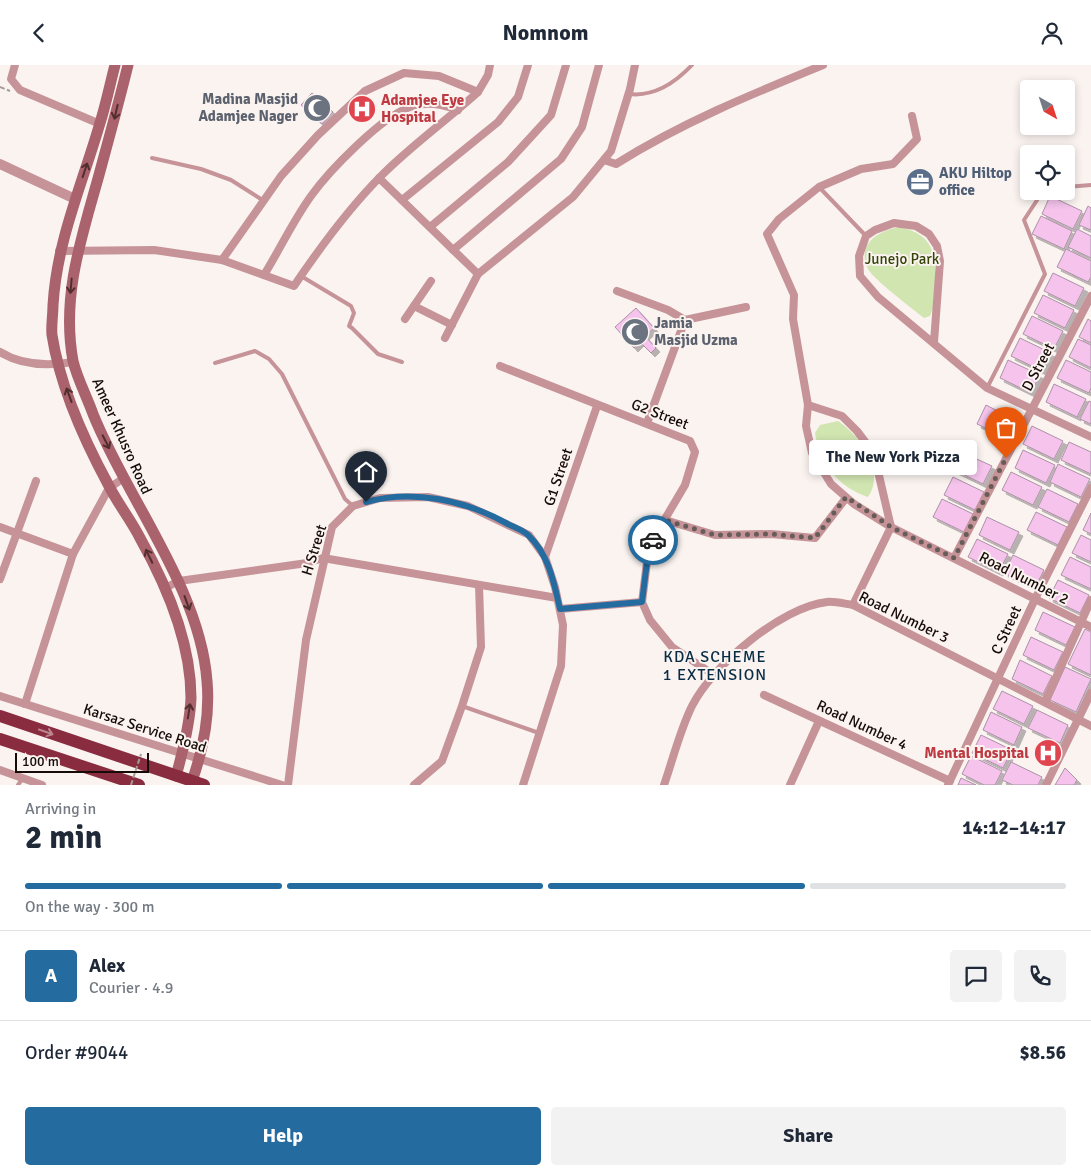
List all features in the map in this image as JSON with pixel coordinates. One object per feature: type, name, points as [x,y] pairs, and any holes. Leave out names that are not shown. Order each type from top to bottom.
[{"type":"highway","points":[[0,716],[204,785]]},
{"type":"highway","points":[[0,739],[139,785]]},
{"type":"main road","name":"Ameer Khusro Road","points":[[115,65],[100,124],[59,251],[54,281],[52,333],[57,365],[82,430],[109,488],[140,537],[165,588],[179,624],[188,664],[191,699],[182,754],[176,776]]},
{"type":"main road","name":"Ameer Khusro Road","points":[[128,65],[94,193],[76,252],[71,286],[70,333],[73,362],[101,433],[179,581],[194,622],[207,681],[206,723],[199,760],[192,781]]},
{"type":"main road","points":[[88,213],[76,198],[94,193]]},
{"type":"street","points":[[15,65],[11,79],[20,90],[100,124]]},
{"type":"street","points":[[59,251],[154,250],[222,260],[294,286],[331,231],[379,178],[478,92],[488,75],[490,65]]},
{"type":"street","points":[[402,200],[498,123],[518,97],[528,65]]},
{"type":"street","points":[[430,227],[508,162],[551,115],[566,65]]},
{"type":"street","points":[[453,250],[561,159],[582,127],[599,65]]},
{"type":"street","points":[[445,339],[478,274],[573,197],[612,151],[629,94],[635,65]]},
{"type":"street","points":[[604,160],[616,164],[656,138],[734,102],[823,65]]},
{"type":"street","points":[[222,260],[281,176],[318,135],[364,91],[404,73],[439,76],[478,92]]},
{"type":"street","points":[[264,275],[311,196],[347,155],[379,126],[409,107],[438,103],[458,109]]},
{"type":"street","name":"Road Number 2","points":[[912,116],[917,139],[892,164],[861,169],[819,187],[779,219],[767,234],[794,295],[793,319],[808,405],[806,426],[812,453],[831,484],[846,497],[891,527],[1091,627]]},
{"type":"street","points":[[0,164],[76,198]]},
{"type":"street","points":[[379,178],[478,274]]},
{"type":"street","points":[[934,342],[940,261],[937,246],[929,233],[916,226],[894,223],[875,229],[866,236],[859,256],[860,276],[878,297],[987,388],[1091,437]]},
{"type":"street","points":[[405,319],[432,281]]},
{"type":"street","points":[[617,291],[668,310],[685,319],[746,307]]},
{"type":"street","name":"D Street","points":[[954,558],[1091,296]]},
{"type":"street","points":[[414,306],[452,325]]},
{"type":"street","points":[[647,423],[685,319]]},
{"type":"street","points":[[0,353],[10,359],[57,365],[73,362]]},
{"type":"street","name":"G2 Street","points":[[500,366],[690,441],[695,452],[684,485],[649,546],[642,602]]},
{"type":"street","name":"G1 Street","points":[[545,557],[597,405]]},
{"type":"street","points":[[808,405],[842,416],[866,443],[877,467],[891,527],[853,605]]},
{"type":"street","points":[[25,704],[73,554],[109,488],[124,478]]},
{"type":"street","points":[[0,579],[36,481]]},
{"type":"street","name":"C Street","points":[[949,783],[1035,599],[1091,487]]},
{"type":"street","name":"H Street","points":[[288,785],[306,640],[323,559],[332,527],[353,506],[380,498],[428,497],[468,506],[529,535],[545,557],[563,625],[561,666],[523,785]]},
{"type":"street","points":[[665,520],[715,535],[771,534],[815,538],[846,497]]},
{"type":"street","points":[[0,527],[73,554]]},
{"type":"street","points":[[165,588],[179,581],[307,563],[323,559],[557,598]]},
{"type":"street","points":[[414,785],[442,761],[462,706],[481,647],[479,585]]},
{"type":"street","points":[[1045,702],[1091,600]]},
{"type":"street","points":[[560,609],[642,602],[650,620],[672,647],[714,675]]},
{"type":"street","name":"Road Number 3","points":[[664,785],[692,705],[714,675],[755,636],[791,613],[827,602],[853,605],[1091,727]]},
{"type":"street","points":[[1046,785],[1091,693]]},
{"type":"street","name":"Road Number 4","points":[[764,695],[949,783]]},
{"type":"street","name":"Karsaz Service Road","points":[[0,696],[282,785]]},
{"type":"street","points":[[790,785],[820,721]]},
{"type":"street","points":[[0,770],[21,782],[42,785]]},
{"type":"lane","points":[[629,94],[644,96],[668,86],[692,65]]},
{"type":"lane","points":[[152,157],[201,169],[232,180],[264,201]]},
{"type":"lane","points":[[1075,186],[1091,185]]},
{"type":"lane","points":[[819,187],[866,236]]},
{"type":"lane","points":[[987,388],[1045,274],[1024,220],[1037,200]]},
{"type":"lane","points":[[301,276],[352,306],[354,313],[349,326],[378,354],[402,362]]},
{"type":"lane","points":[[215,363],[255,351],[269,359],[282,374],[345,499],[353,506]]},
{"type":"lane","points":[[462,706],[540,733]]},
{"type":"path","points":[[131,785],[141,754]]},
{"type":"green space","name":"Junejo Park","points":[[899,227],[924,238],[934,257],[933,308],[930,316],[924,318],[877,280],[868,269],[865,260],[865,252],[871,240],[877,235]]},
{"type":"green space","points":[[838,421],[862,445],[872,465],[873,487],[868,497],[857,493],[839,481],[821,455],[815,433],[820,425]]},
{"type":"building","name":"Madina Masjid Adamjee Nager","points":[[312,93],[333,112],[322,124],[301,105]]},
{"type":"building","points":[[1048,200],[1059,200],[1082,211],[1073,229],[1042,214]]},
{"type":"building","points":[[1088,206],[1091,208],[1091,230],[1079,225]]},
{"type":"building","points":[[1041,216],[1072,231],[1064,249],[1032,234]]},
{"type":"building","points":[[1077,229],[1091,236],[1091,258],[1068,247]]},
{"type":"building","points":[[1066,249],[1091,261],[1091,277],[1088,282],[1057,267]]},
{"type":"building","points":[[1053,273],[1084,288],[1075,306],[1044,291]]},
{"type":"building","points":[[1043,295],[1074,310],[1065,328],[1034,313]]},
{"type":"building","name":"Jamia Masjid Uzma","points":[[636,308],[654,328],[645,336],[656,348],[651,353],[640,342],[634,348],[615,327]]},
{"type":"building","points":[[1032,316],[1063,331],[1054,349],[1023,334]]},
{"type":"building","points":[[1088,319],[1091,321],[1091,343],[1079,337]]},
{"type":"building","points":[[1020,338],[1051,353],[1042,371],[1011,356]]},
{"type":"building","points":[[1078,339],[1091,345],[1091,368],[1069,357]]},
{"type":"building","points":[[1008,360],[1040,375],[1031,393],[1000,378]]},
{"type":"building","points":[[1066,360],[1091,372],[1091,388],[1089,393],[1057,378]]},
{"type":"building","points":[[1054,384],[1086,399],[1077,417],[1046,402]]},
{"type":"building","points":[[1089,401],[1091,402],[1091,424],[1080,419]]},
{"type":"building","points":[[986,405],[1017,421],[1009,439],[977,424]]},
{"type":"building","points":[[1032,426],[1063,441],[1054,459],[1023,444]]},
{"type":"building","points":[[1069,442],[1091,452],[1091,474],[1061,460]]},
{"type":"building","points":[[944,444],[992,466],[983,484],[952,469]]},
{"type":"building","points":[[1023,450],[1055,465],[1046,483],[1015,468]]},
{"type":"building","points":[[1058,464],[1090,479],[1081,497],[1050,482]]},
{"type":"building","points":[[1011,472],[1042,487],[1033,505],[1002,490]]},
{"type":"building","points":[[953,477],[984,492],[975,510],[944,495]]},
{"type":"building","points":[[1047,489],[1078,504],[1069,522],[1038,507]]},
{"type":"building","points":[[942,499],[973,514],[964,532],[933,517]]},
{"type":"building","points":[[1036,512],[1067,527],[1058,545],[1027,530]]},
{"type":"building","points":[[1091,513],[1091,534],[1083,530]]},
{"type":"building","points":[[987,517],[1019,532],[1010,550],[979,535]]},
{"type":"building","points":[[1081,535],[1091,540],[1091,562],[1072,553]]},
{"type":"building","points":[[977,539],[1008,554],[999,572],[968,557]]},
{"type":"building","points":[[1013,555],[1044,570],[1035,588],[1004,573]]},
{"type":"building","points":[[1070,557],[1091,567],[1091,589],[1061,575]]},
{"type":"building","points":[[1058,580],[1089,595],[1080,613],[1049,598]]},
{"type":"building","points":[[1043,612],[1075,627],[1066,645],[1035,630]]},
{"type":"building","points":[[1085,629],[1091,632],[1091,675],[1068,664]]},
{"type":"building","points":[[1031,637],[1063,652],[1054,670],[1023,655]]},
{"type":"building","points":[[1020,660],[1052,676],[1043,694],[1012,679]]},
{"type":"building","points":[[1065,667],[1091,679],[1076,712],[1050,700]]},
{"type":"building","points":[[1002,691],[1033,706],[1024,724],[993,709]]},
{"type":"building","points":[[1037,710],[1068,725],[1060,743],[1028,728]]},
{"type":"building","points":[[991,712],[1022,727],[1014,745],[983,730]]},
{"type":"building","points":[[981,735],[1012,750],[1003,768],[972,753]]},
{"type":"building","points":[[971,756],[1002,771],[995,785],[984,785],[962,774]]},
{"type":"building","points":[[1011,762],[1042,777],[1038,785],[1013,785],[1002,780]]},
{"type":"building","points":[[1065,768],[1077,780],[1074,785],[1055,785]]},
{"type":"building","points":[[961,778],[976,785],[958,785]]},
{"type":"way so far","points":[[653,540],[665,520],[715,535],[771,534],[815,538],[846,497],[891,527],[954,558],[1006,458]]},
{"type":"place","name":"Madina Masjid Adamjee Nager","points":[[317,108]]},
{"type":"place","name":"Adamjee Eye Hospital","points":[[362,109]]},
{"type":"place","name":"AKU Hiltop office","points":[[920,182]]},
{"type":"place","name":"Jamia Masjid Uzma","points":[[635,332]]},
{"type":"place","name":"The New York Pizza","points":[[1006,458]]},
{"type":"place","name":"Mental Hospital","points":[[1048,753]]},
{"type":"district","name":"KDA SCHEME 1 EXTENSION","points":[[715,666]]},
{"type":"route","points":[[366,502],[380,498],[428,497],[468,506],[529,535],[545,557],[560,609],[642,602],[649,546],[653,540]]}]
